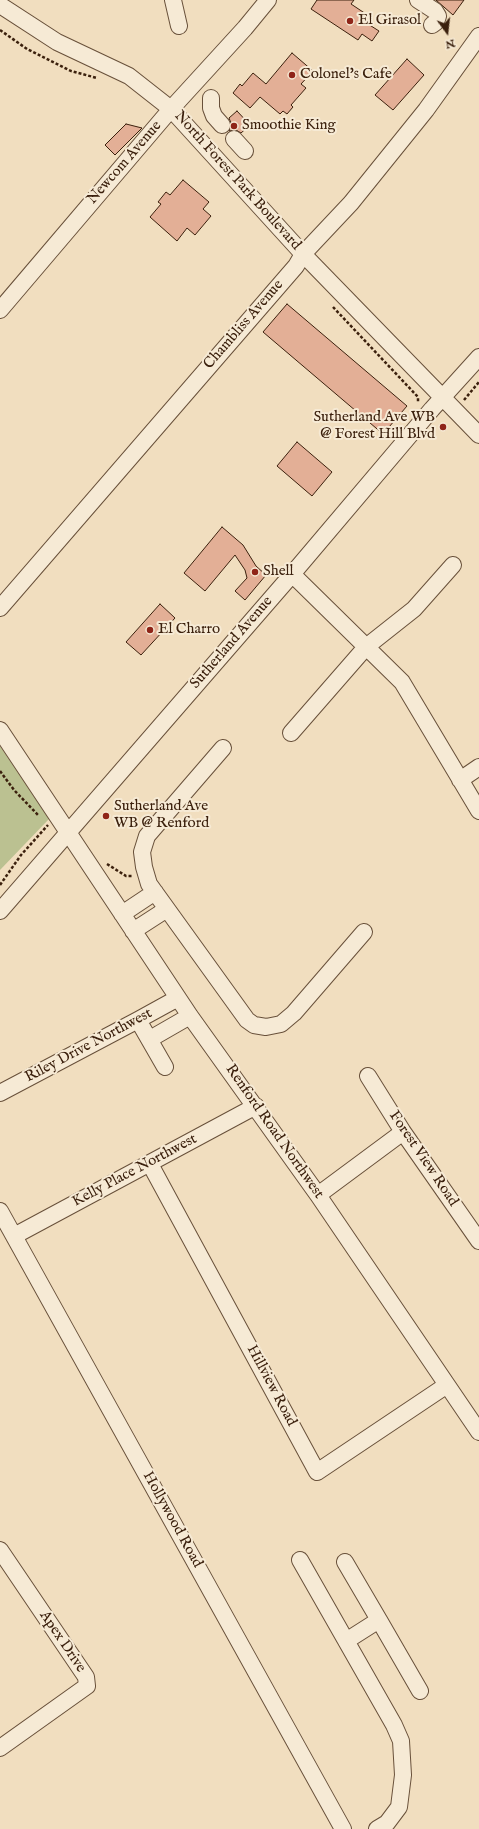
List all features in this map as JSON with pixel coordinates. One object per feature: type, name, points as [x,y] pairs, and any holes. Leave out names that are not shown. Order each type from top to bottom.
[{"type":"street","points":[[172,0],[179,26]]},
{"type":"street","name":"Newcom Avenue","points":[[0,310],[171,109],[245,28],[268,0]]},
{"type":"street","points":[[418,0],[435,11],[438,16],[436,22],[432,25]]},
{"type":"street","name":"North Forest Park Boulevard","points":[[0,5],[57,42],[129,76],[171,109],[303,254],[479,435]]},
{"type":"street","name":"Chambliss Avenue","points":[[0,608],[296,266],[303,254],[351,203],[426,110],[479,36]]},
{"type":"street","points":[[211,98],[211,108],[214,116],[222,125]]},
{"type":"street","name":"Sutherland Avenue","points":[[0,911],[292,574],[442,397],[479,357]]},
{"type":"street","points":[[291,733],[366,647],[414,609],[453,565]]},
{"type":"street","points":[[292,574],[402,682],[479,810]]},
{"type":"street","name":"Renford Road Northwest","points":[[0,730],[190,1016],[256,1106],[318,1195],[479,1432]]},
{"type":"street","points":[[223,748],[147,836],[142,852],[149,884],[247,1020],[254,1024],[266,1027],[281,1024],[294,1013],[364,932]]},
{"type":"street","points":[[460,780],[479,766]]},
{"type":"street","points":[[122,914],[155,892]]},
{"type":"street","points":[[133,932],[167,909]]},
{"type":"street","name":"Riley Drive Northwest","points":[[0,1093],[178,998]]},
{"type":"street","points":[[150,1040],[190,1016]]},
{"type":"street","points":[[138,1020],[165,1067]]},
{"type":"street","name":"Forest View Road","points":[[368,1076],[403,1132],[479,1241]]},
{"type":"street","name":"Kelly Place Northwest","points":[[14,1236],[256,1106]]},
{"type":"street","points":[[318,1195],[403,1132]]},
{"type":"street","name":"Hillview Road","points":[[150,1164],[317,1472],[446,1385]]},
{"type":"street","name":"Hollywood Road","points":[[0,1211],[343,1829]]},
{"type":"street","name":"Apex Drive","points":[[0,1550],[86,1676],[87,1686],[0,1748]]},
{"type":"street","points":[[300,1560],[394,1725],[401,1741],[403,1775],[399,1807],[387,1823],[377,1829]]},
{"type":"street","points":[[345,1562],[420,1691]]},
{"type":"street","points":[[346,1641],[380,1620]]},
{"type":"path","points":[[0,30],[27,49],[71,71],[101,79]]},
{"type":"path","points":[[463,401],[479,382]]},
{"type":"path","points":[[0,771],[14,790],[48,826]]},
{"type":"path","points":[[104,862],[126,876],[135,876],[146,873]]},
{"type":"green space","points":[[0,746],[49,819],[0,870]]},
{"type":"building","name":"El Girasol","points":[[317,0],[354,0],[351,4],[372,18],[368,24],[379,31],[372,41],[362,34],[358,40],[311,9]]},
{"type":"building","points":[[436,0],[464,0],[453,15]]},
{"type":"building","points":[[292,53],[313,71],[301,84],[306,88],[291,105],[293,107],[287,114],[283,111],[280,114],[260,97],[250,108],[233,93],[240,84],[242,86],[253,73],[266,84]]},
{"type":"building","points":[[407,59],[424,75],[393,110],[375,95]]},
{"type":"building","points":[[237,111],[250,125],[241,133],[236,130],[229,131],[231,123],[229,118]]},
{"type":"building","points":[[126,124],[142,128],[115,155],[105,145]]},
{"type":"building","points":[[183,180],[209,202],[203,209],[211,216],[195,235],[187,228],[177,241],[150,217],[161,204],[158,202],[166,192],[170,195]]},
{"type":"building","points":[[287,304],[407,406],[383,434],[263,332]]},
{"type":"building","points":[[297,442],[332,472],[312,496],[277,466]]},
{"type":"building","points":[[222,527],[243,545],[256,566],[266,575],[245,600],[235,591],[247,578],[245,570],[235,555],[205,591],[184,573]]},
{"type":"building","name":"El Charro","points":[[160,604],[175,618],[141,655],[126,642]]},
{"type":"place","name":"El Girasol","points":[[350,21]]},
{"type":"place","name":"Colonel's Cafe","points":[[292,75]]},
{"type":"place","name":"Smoothie King","points":[[234,126]]},
{"type":"place","name":"Sutherland Ave WB @ Forest Hill Blvd","points":[[443,427]]},
{"type":"place","name":"Shell","points":[[255,572]]},
{"type":"place","name":"El Charro","points":[[150,630]]},
{"type":"place","name":"Sutherland Ave WB @ Renford","points":[[106,816]]}]
